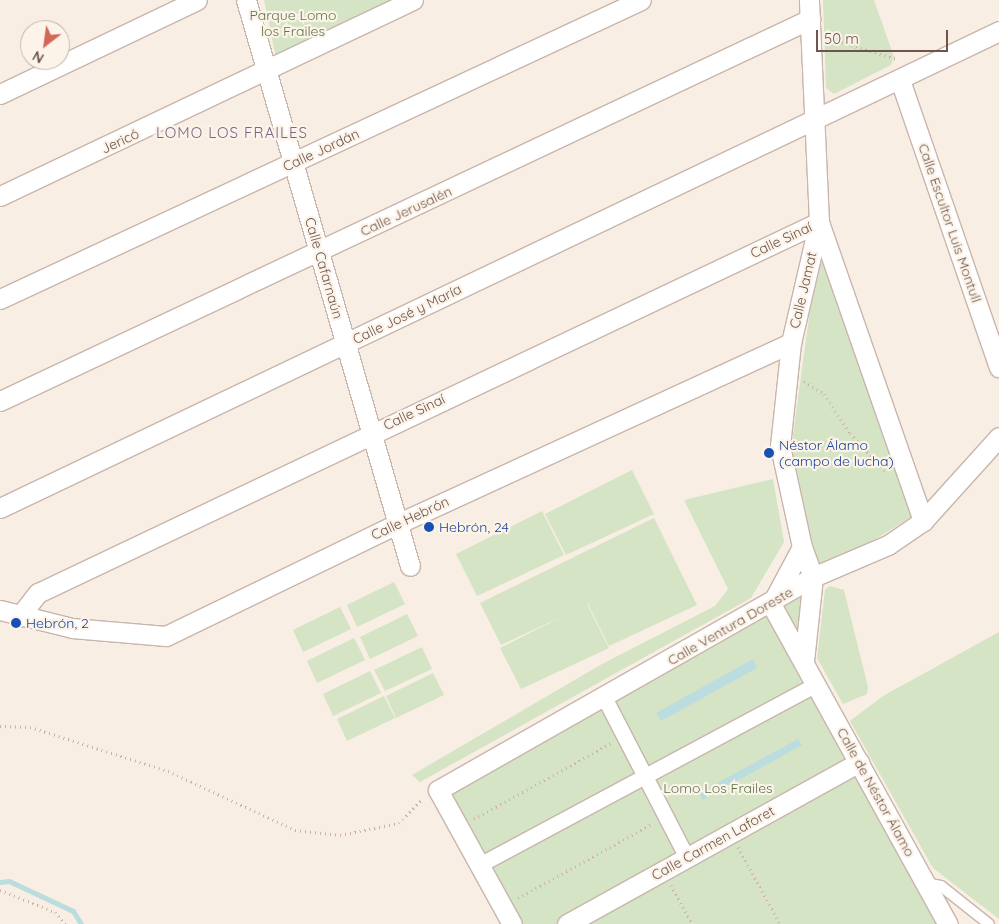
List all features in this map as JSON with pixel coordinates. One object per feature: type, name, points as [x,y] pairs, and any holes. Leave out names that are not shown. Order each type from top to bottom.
[{"type":"street","points":[[0,94],[197,0]]},
{"type":"street","name":"Calle Cafarnaún","points":[[246,0],[295,162],[318,252],[410,566]]},
{"type":"street","name":"Jericó","points":[[0,196],[268,72],[413,0]]},
{"type":"street","name":"Calle Jordán","points":[[0,299],[641,0]]},
{"type":"street","name":"Calle Jamat","points":[[809,0],[819,222],[791,343],[786,375],[780,446],[802,547],[814,577]]},
{"type":"street","name":"Calle Jerusalén","points":[[0,401],[318,252],[811,26]]},
{"type":"street","name":"Calle José y María","points":[[0,508],[999,32]]},
{"type":"street","name":"Calle Escultor Luis Montull","points":[[904,77],[999,367]]},
{"type":"street","points":[[819,222],[923,522]]},
{"type":"street","name":"Calle Sinaí","points":[[19,617],[38,593],[371,432],[819,222]]},
{"type":"street","name":"Calle Hebrón","points":[[0,610],[19,617],[72,628],[166,636],[397,524],[791,343]]},
{"type":"street","name":"Calle Ventura Doreste","points":[[438,790],[771,604],[814,577],[888,544],[923,522],[999,437]]},
{"type":"street","points":[[771,604],[802,547]]},
{"type":"street","points":[[804,661],[814,577]]},
{"type":"street","name":"Calle de Néstor Álamo","points":[[771,604],[817,684],[948,924]]},
{"type":"street","points":[[479,865],[817,684]]},
{"type":"street","points":[[604,697],[687,858]]},
{"type":"street","name":"Calle Carmen Laforet","points":[[568,924],[860,762]]},
{"type":"street","points":[[438,790],[512,924]]},
{"type":"lane","points":[[926,883],[942,886],[989,924]]},
{"type":"path","points":[[811,26],[901,60],[904,77]]},
{"type":"path","points":[[786,375],[824,394],[870,458],[900,485],[911,486]]},
{"type":"path","points":[[0,726],[30,727],[168,771],[295,830],[340,835],[399,823],[419,800],[438,790]]},
{"type":"path","points":[[458,827],[624,736]]},
{"type":"path","points":[[502,907],[666,816]]},
{"type":"path","points":[[730,834],[780,924]]},
{"type":"path","points":[[663,871],[692,924]]},
{"type":"path","points":[[0,890],[55,912],[65,924]]},
{"type":"green space","name":"Parque Lomo los Frailes","points":[[264,0],[395,0],[276,58]]},
{"type":"green space","points":[[823,0],[874,0],[894,57],[891,65],[834,94],[826,88]]},
{"type":"green space","name":"Lomo Los Frailes","points":[[820,237],[916,514],[814,577],[804,661],[948,924],[512,924],[438,790],[813,577],[790,457]]},
{"type":"green space","points":[[632,470],[654,514],[566,555],[545,514]]},
{"type":"green space","points":[[773,479],[784,542],[751,598],[420,782],[412,775],[602,664],[715,606],[728,589],[684,500]]},
{"type":"green space","points":[[542,511],[564,555],[477,596],[456,554]]},
{"type":"green space","points":[[654,518],[697,605],[609,646],[588,604],[601,598],[587,604],[609,648],[521,689],[500,648],[565,615],[501,645],[480,603]]},
{"type":"green space","points":[[394,582],[405,604],[357,627],[347,605]]},
{"type":"green space","points":[[830,586],[844,590],[868,687],[867,694],[843,704],[817,658],[825,590]]},
{"type":"green space","points":[[340,607],[351,629],[303,652],[293,630]]},
{"type":"green space","points":[[407,614],[418,636],[370,659],[360,637]]},
{"type":"green space","points":[[999,632],[999,919],[933,868],[850,721],[883,696]]},
{"type":"green space","points":[[354,638],[365,660],[317,683],[307,661]]},
{"type":"green space","points":[[422,647],[432,669],[385,691],[374,670]]},
{"type":"green space","points":[[370,671],[381,693],[333,716],[323,694]]},
{"type":"green space","points":[[433,673],[444,695],[396,718],[386,696]]},
{"type":"green space","points":[[384,696],[395,718],[347,741],[337,719]]},
{"type":"water","points":[[753,659],[757,668],[661,721],[656,713]]},
{"type":"water","points":[[798,739],[802,745],[703,800],[699,793]]},
{"type":"waterway","points":[[0,882],[9,881],[73,911],[81,924]]},
{"type":"place","name":"Néstor Álamo (campo de lucha)","points":[[769,453]]},
{"type":"place","name":"Hebrón, 24","points":[[429,527]]},
{"type":"place","name":"Hebrón, 2","points":[[16,623]]},
{"type":"district","name":"LOMO LOS FRAILES","points":[[232,133]]}]
